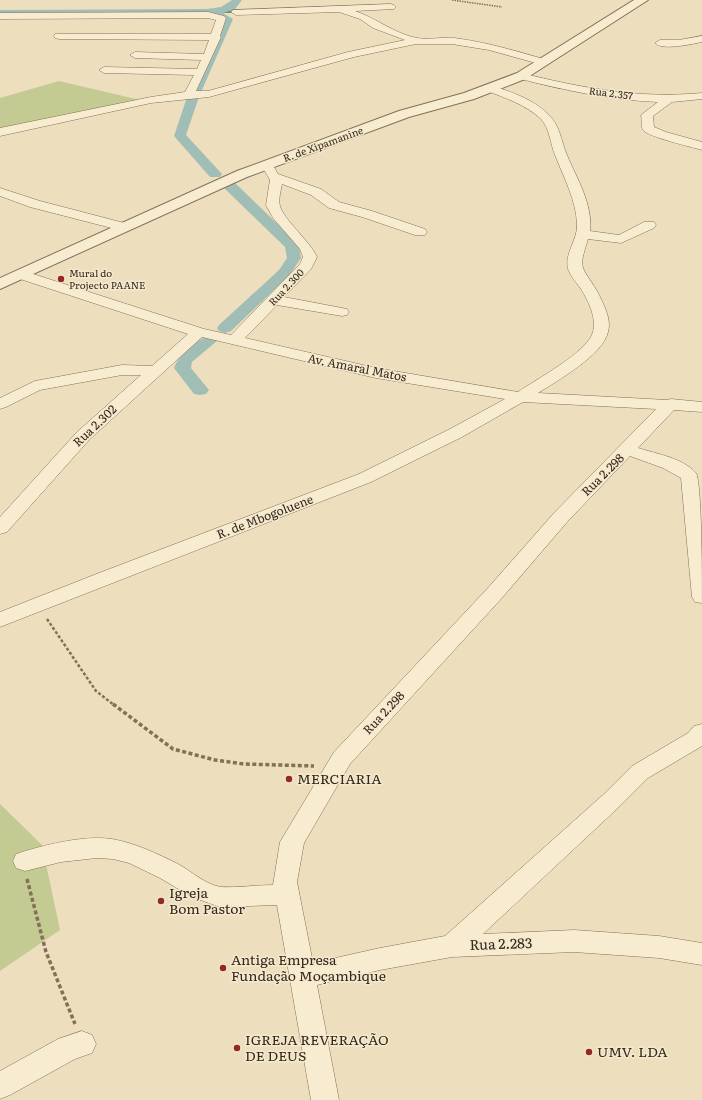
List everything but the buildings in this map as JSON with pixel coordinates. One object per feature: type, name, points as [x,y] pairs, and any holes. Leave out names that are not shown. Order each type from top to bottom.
[{"type":"street","points":[[309,0],[363,17],[377,26],[416,41]]},
{"type":"street","name":"R. de Xipamanine","points":[[0,284],[242,174],[270,170],[404,114],[491,88],[521,76],[642,0]]},
{"type":"street","points":[[237,11],[391,7]]},
{"type":"street","points":[[0,16],[208,16],[221,18],[219,47],[201,72],[190,95]]},
{"type":"street","points":[[59,36],[219,47]]},
{"type":"street","points":[[660,43],[679,43],[702,39]]},
{"type":"street","points":[[0,132],[144,101],[190,95],[204,95],[352,54],[416,41],[452,41],[490,47],[543,62]]},
{"type":"street","points":[[134,55],[219,47]]},
{"type":"street","points":[[104,70],[201,72]]},
{"type":"street","name":"Rua 2.357","points":[[521,76],[591,92],[669,99],[702,96]]},
{"type":"street","points":[[491,88],[530,106],[545,117],[556,136],[560,153],[576,186],[584,220],[584,234],[621,239],[649,225]]},
{"type":"street","points":[[669,99],[647,115],[648,128],[662,135],[702,146]]},
{"type":"street","points":[[270,170],[316,192],[334,205],[367,214],[420,232]]},
{"type":"street","name":"Rua 2.300","points":[[234,341],[306,266],[310,257],[306,248],[278,215],[273,205],[276,180],[270,170]]},
{"type":"street","points":[[0,192],[35,204],[123,227]]},
{"type":"street","name":"R. de Mbogoluene","points":[[0,620],[365,478],[522,397],[562,371],[583,354],[601,334],[601,325],[593,297],[576,272],[574,265],[584,234]]},
{"type":"street","name":"Av. Amaral Matos","points":[[22,275],[199,332],[376,373],[522,397],[671,404],[702,407]]},
{"type":"street","points":[[274,300],[342,312]]},
{"type":"street","name":"Rua 2.302","points":[[0,528],[83,436],[199,332]]},
{"type":"street","points":[[0,404],[35,386],[122,370],[156,371]]},
{"type":"street","name":"Rua 2.298","points":[[325,1100],[285,882],[292,842],[347,753],[494,594],[561,517],[628,450],[671,404]]},
{"type":"street","points":[[628,450],[677,468],[686,472],[690,477],[702,597]]},
{"type":"street","points":[[452,946],[612,800],[640,772],[696,738],[702,732]]},
{"type":"street","points":[[26,861],[61,852],[97,848],[113,849],[136,854],[201,890],[220,897],[275,895],[287,893]]},
{"type":"street","name":"Rua 2.283","points":[[302,976],[380,959],[452,946],[574,940],[658,947],[702,954]]},
{"type":"street","points":[[0,1086],[68,1048],[82,1044]]},
{"type":"path","points":[[452,0],[502,7]]},
{"type":"path","points":[[38,605],[96,691],[173,749],[215,760],[244,764],[338,766]]},
{"type":"path","points":[[26,861],[26,878],[46,952],[82,1044]]},
{"type":"green space","points":[[59,81],[140,100],[0,129],[0,98]]},
{"type":"green space","points":[[0,804],[42,845],[60,930],[0,971]]},
{"type":"waterway","points":[[207,12],[220,11],[228,8],[237,0]]},
{"type":"waterway","points":[[207,12],[231,12],[240,0]]},
{"type":"waterway","points":[[0,13],[207,12]]},
{"type":"waterway","points":[[207,12],[214,13],[228,19],[193,97],[180,136],[215,174]]},
{"type":"waterway","points":[[532,81],[560,88]]},
{"type":"waterway","points":[[225,328],[284,273],[294,258],[292,246],[226,182]]},
{"type":"waterway","points":[[200,390],[182,368],[185,360],[209,341]]},
{"type":"place","name":"Mural do Projecto PAANE","points":[[61,279]]},
{"type":"place","name":"MERCIARIA","points":[[289,779]]},
{"type":"place","name":"Igreja Bom Pastor","points":[[161,901]]},
{"type":"place","name":"Antiga Empresa Fundação Moçambique","points":[[223,968]]},
{"type":"place","name":"IGREJA REVERAÇÃO DE DEUS","points":[[237,1048]]},
{"type":"place","name":"UMV. LDA","points":[[589,1052]]}]
